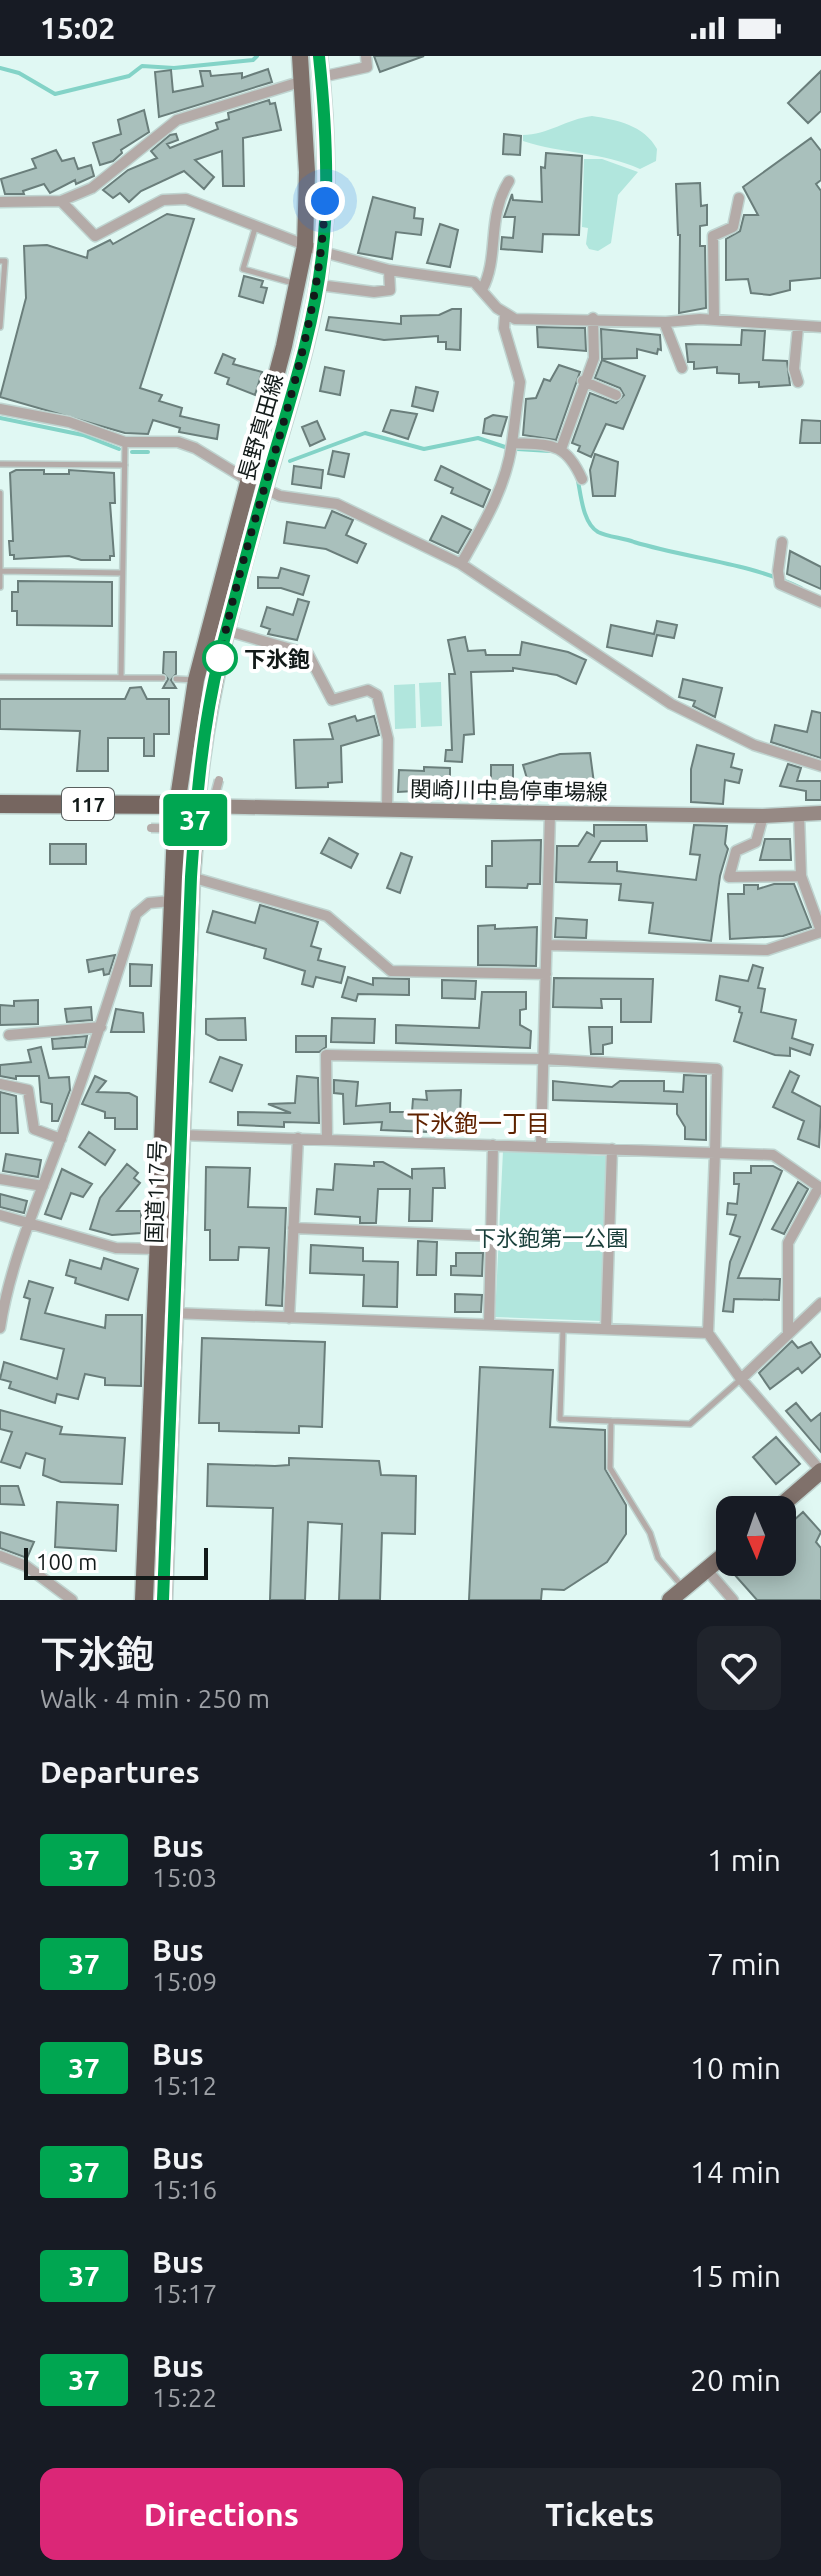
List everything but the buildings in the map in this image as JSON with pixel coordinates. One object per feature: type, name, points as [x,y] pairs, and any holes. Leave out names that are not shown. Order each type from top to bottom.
[{"type":"highway","name":"117","points":[[0,804],[197,805]]},
{"type":"highway","name":"国道117号","points":[[144,1600],[177,805]]},
{"type":"highway","name":"国道117号","points":[[163,1600],[191,877],[197,805]]},
{"type":"main road","name":"長野真田線","points":[[177,805],[196,680],[249,481],[305,246],[307,172],[300,56]]},
{"type":"main road","name":"長野真田線","points":[[197,805],[220,656],[306,347],[323,252],[326,120],[319,56]]},
{"type":"main road","name":"関崎川中島停車場線","points":[[197,805],[763,816],[821,813]]},
{"type":"main road","points":[[792,1496],[821,1471]]},
{"type":"main road","points":[[670,1600],[716,1562]]},
{"type":"street","points":[[321,77],[367,67],[366,56]]},
{"type":"street","points":[[0,202],[61,201],[92,188],[177,120],[303,81]]},
{"type":"street","points":[[482,290],[490,273],[496,205],[509,181]]},
{"type":"street","points":[[714,320],[713,236],[733,227],[739,198]]},
{"type":"street","points":[[61,201],[95,236],[163,200],[186,199],[323,252],[389,270],[474,282],[505,314],[515,319],[714,320],[821,327]]},
{"type":"street","points":[[327,286],[374,292],[390,290],[389,270]]},
{"type":"street","points":[[461,564],[488,517],[508,468],[520,382],[504,328],[505,314]]},
{"type":"street","points":[[561,449],[583,381],[594,358],[593,318]]},
{"type":"street","points":[[664,322],[682,368]]},
{"type":"street","points":[[798,327],[794,369],[798,382]]},
{"type":"street","points":[[583,381],[616,395]]},
{"type":"street","points":[[0,409],[69,422],[125,442],[178,442],[195,448],[249,481]]},
{"type":"street","points":[[512,443],[552,445],[561,449],[572,457],[582,479]]},
{"type":"street","points":[[265,489],[280,496],[337,504],[461,564],[671,704],[754,745],[821,766]]},
{"type":"street","points":[[782,542],[778,575],[821,602]]},
{"type":"street","points":[[228,631],[308,654],[332,700],[368,690],[377,695],[388,739],[387,808]]},
{"type":"street","points":[[151,828],[208,829],[219,780]]},
{"type":"street","points":[[541,1146],[550,813]]},
{"type":"street","points":[[547,945],[767,950],[821,931],[801,876],[799,814]]},
{"type":"street","points":[[763,816],[756,842],[736,851],[729,877],[801,876]]},
{"type":"street","points":[[191,877],[327,916],[391,971],[546,974]]},
{"type":"street","points":[[0,1328],[3,1305],[30,1221],[101,1027],[136,914],[149,903],[171,901]]},
{"type":"street","points":[[9,1035],[101,1027]]},
{"type":"street","points":[[327,1138],[326,1055],[541,1059],[717,1069],[708,1333],[741,1379],[821,1471]]},
{"type":"street","points":[[0,1084],[28,1090],[34,1129],[61,1139]]},
{"type":"street","points":[[181,1135],[773,1155],[820,1182],[788,1243],[788,1334]]},
{"type":"street","points":[[289,1318],[298,1138]]},
{"type":"street","points":[[489,1324],[493,1145]]},
{"type":"street","points":[[606,1329],[612,1149]]},
{"type":"street","points":[[0,1179],[43,1186]]},
{"type":"street","points":[[0,1215],[30,1221],[116,1248],[157,1249]]},
{"type":"street","points":[[293,1228],[492,1236]]},
{"type":"street","points":[[741,1379],[821,1303]]},
{"type":"street","points":[[154,1312],[708,1333]]},
{"type":"street","points":[[0,1556],[26,1566],[72,1600]]},
{"type":"street","points":[[707,1570],[733,1600]]},
{"type":"lane","points":[[256,224],[243,269],[297,284]]},
{"type":"lane","points":[[0,261],[5,261],[0,327]]},
{"type":"lane","points":[[121,678],[125,442]]},
{"type":"lane","points":[[0,464],[125,465]]},
{"type":"lane","points":[[0,493],[0,587]]},
{"type":"lane","points":[[0,571],[122,573]]},
{"type":"lane","points":[[0,677],[163,678]]},
{"type":"lane","points":[[176,679],[196,680]]},
{"type":"lane","points":[[563,1327],[560,1419],[690,1424],[741,1379]]},
{"type":"lane","points":[[611,1421],[610,1468],[650,1533],[658,1558],[684,1589]]},
{"type":"green space","points":[[592,116],[620,122],[645,134],[657,149],[656,161],[640,169],[612,159],[523,141],[523,135]]},
{"type":"green space","points":[[584,159],[602,159],[638,172],[618,195],[611,243],[598,251],[589,249],[586,244],[588,228],[582,227]]},
{"type":"green space","points":[[441,682],[442,726],[421,727],[419,683]]},
{"type":"green space","points":[[415,684],[416,728],[395,729],[394,685]]},
{"type":"green space","name":"下氷鉋第一公園","points":[[503,1151],[606,1156],[601,1321],[495,1317]]},
{"type":"waterway","points":[[0,68],[19,73],[55,94],[129,76],[142,66],[174,68],[253,60],[257,56]]},
{"type":"waterway","points":[[0,418],[83,435],[119,449]]},
{"type":"waterway","points":[[290,461],[365,433],[424,449],[478,438],[505,447]]},
{"type":"waterway","points":[[517,449],[550,451]]},
{"type":"waterway","points":[[132,452],[148,452]]},
{"type":"waterway","points":[[578,481],[586,516],[598,532],[760,572],[801,588]]},
{"type":"bus line","name":"37","points":[[163,1600],[191,877],[199,777],[220,656],[306,347],[317,293],[323,252],[326,174],[326,120],[319,56]]},
{"type":"place","name":"下氷鉋","points":[[220,658]]},
{"type":"district","name":"下氷鉋一丁目","points":[[478,1123]]},
{"type":"route","points":[[220,658],[306,347],[323,252],[325,201]]}]
